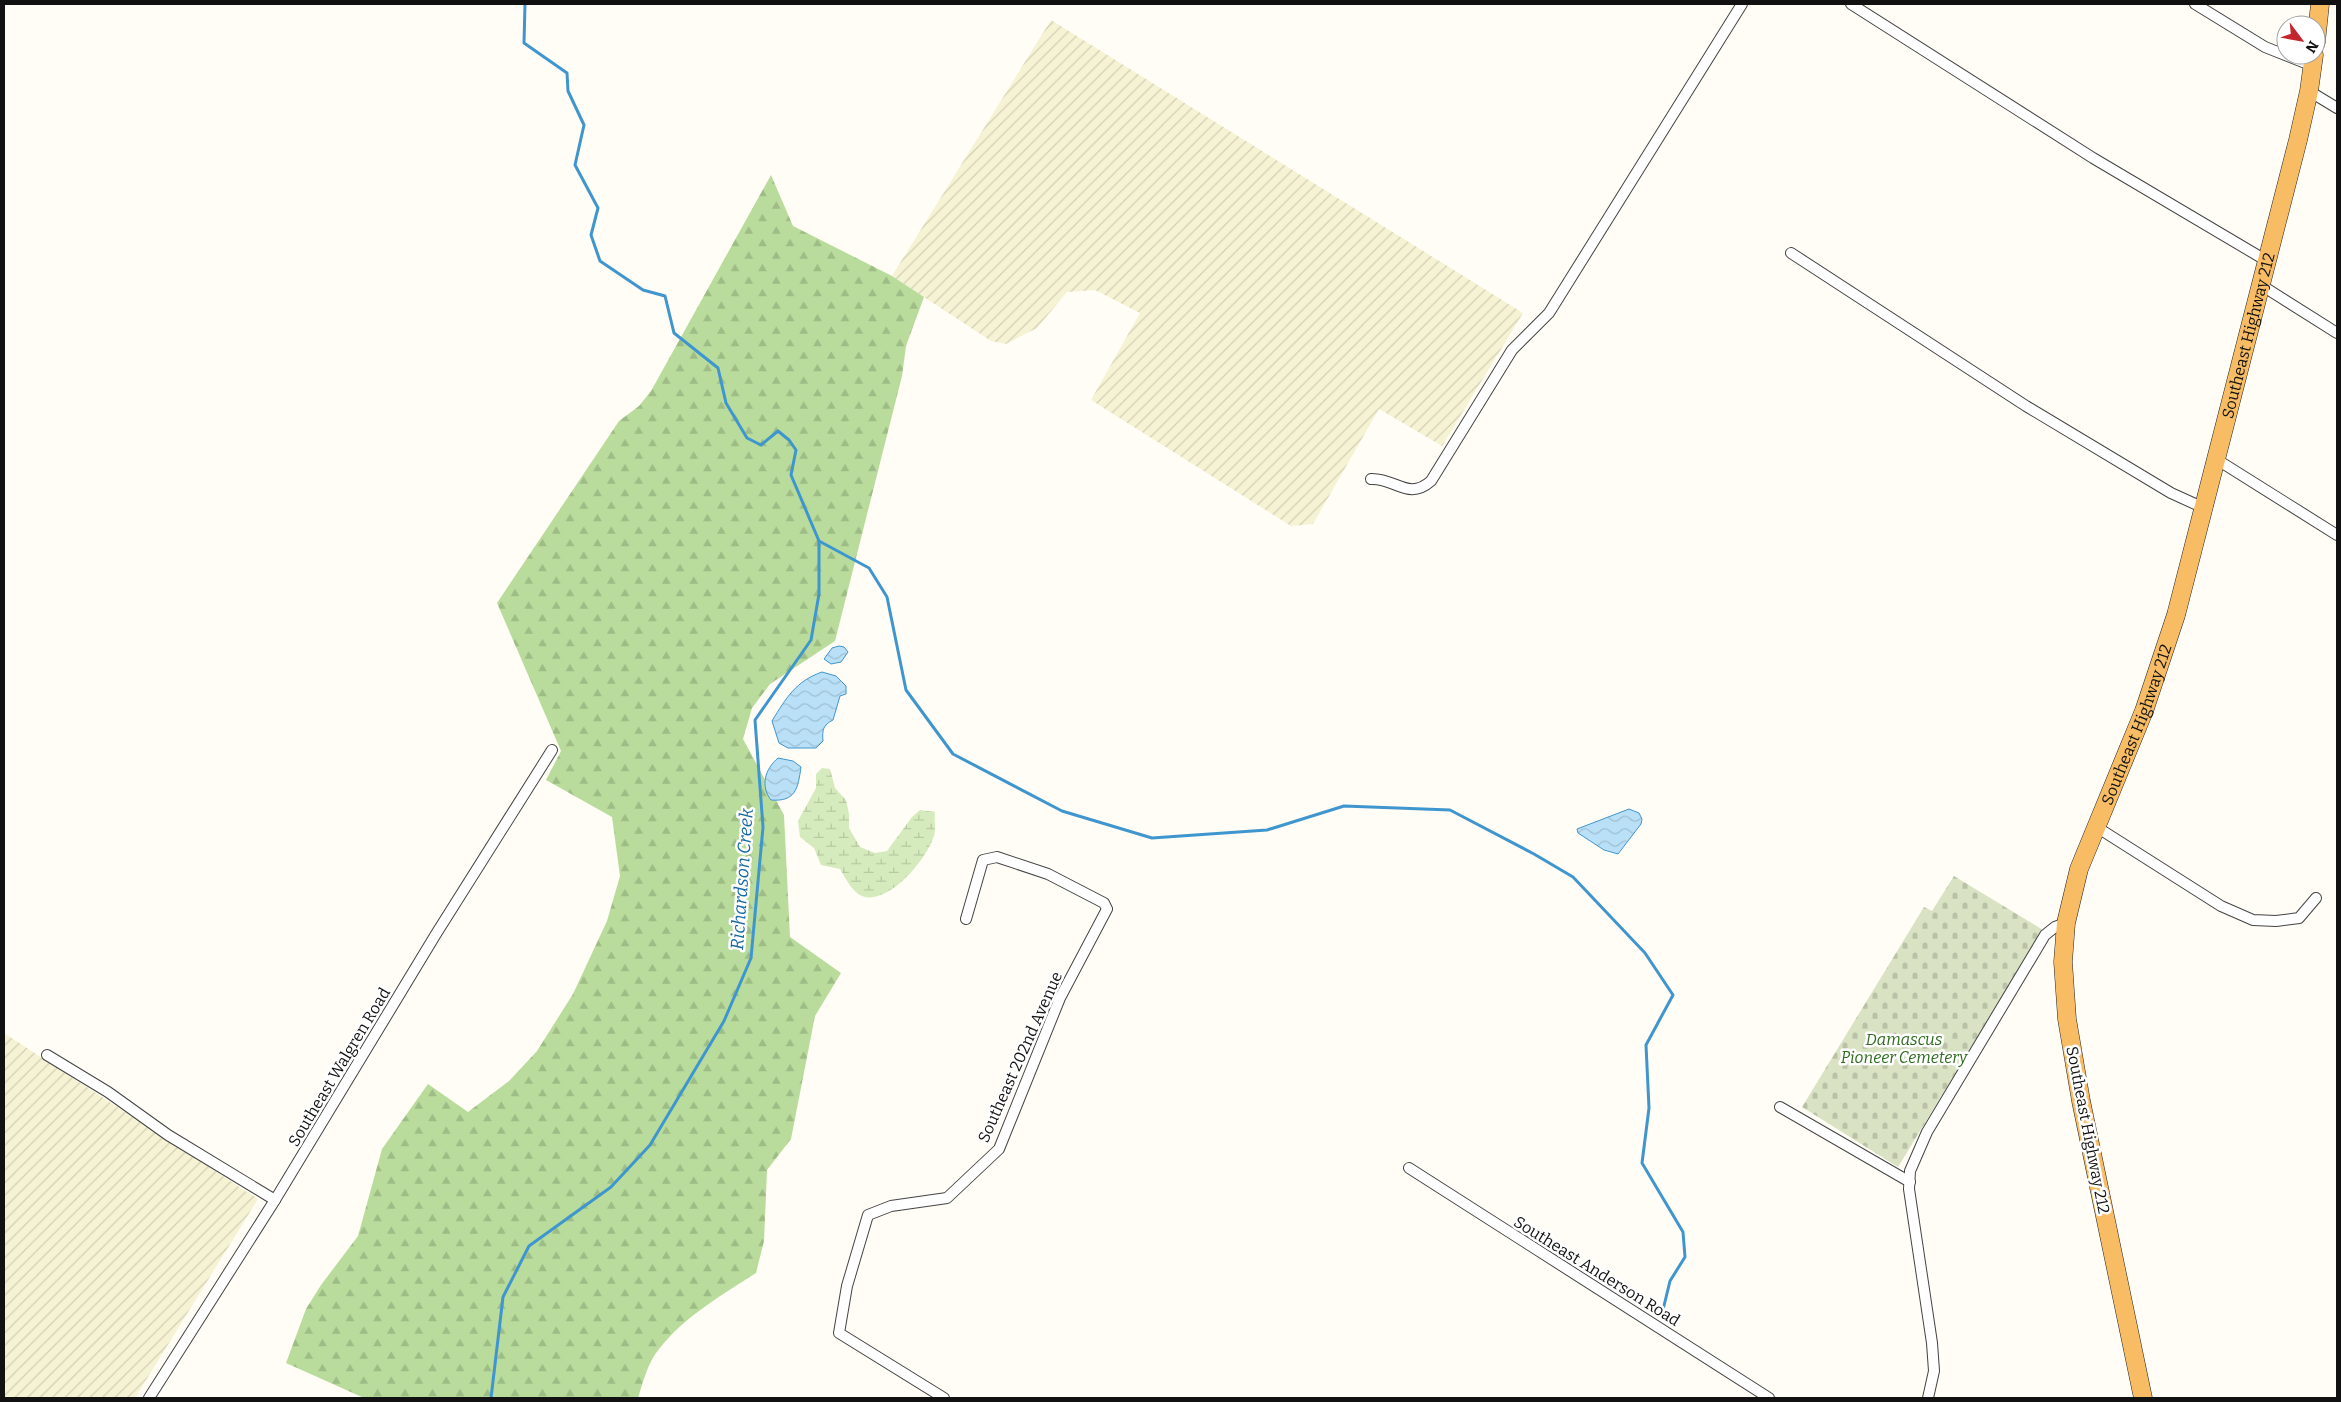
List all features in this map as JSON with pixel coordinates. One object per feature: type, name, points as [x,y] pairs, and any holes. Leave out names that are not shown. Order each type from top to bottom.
[{"type":"highway","name":"Southeast Highway 212","points":[[2142,1398],[2081,1101],[2067,1019],[2063,962],[2066,923],[2078,869],[2157,675],[2176,614],[2261,285],[2309,91],[2313,65]]},
{"type":"street","points":[[1371,478],[1380,478],[1412,491],[1424,488],[1431,481],[1512,350],[1549,313],[1742,4]]},
{"type":"street","points":[[1851,4],[2094,158],[2267,261]]},
{"type":"street","points":[[2194,4],[2265,46],[2276,49]]},
{"type":"street","points":[[2309,91],[2337,108]]},
{"type":"street","points":[[1790,253],[2025,405],[2171,493],[2204,508]]},
{"type":"street","points":[[2261,285],[2337,333]]},
{"type":"street","points":[[2216,459],[2337,535]]},
{"type":"street","name":"Southeast Walgren Road","points":[[149,1398],[275,1200],[436,934],[552,750]]},
{"type":"street","points":[[2095,826],[2221,906],[2253,920],[2276,921],[2299,918],[2316,898]]},
{"type":"street","name":"Southeast 202nd Avenue","points":[[944,1398],[839,1333],[847,1286],[868,1215],[891,1206],[947,1198],[999,1149],[1060,998],[1107,909],[1104,903],[1048,874],[997,856],[984,860],[966,918]]},
{"type":"street","points":[[1928,1398],[1934,1371],[1932,1342],[1909,1189],[1910,1171],[1928,1132],[2045,935],[2055,927],[2066,923]]},
{"type":"street","points":[[47,1055],[103,1089],[168,1135],[275,1200]]},
{"type":"street","points":[[1780,1107],[1910,1182]]},
{"type":"street","name":"Southeast Anderson Road","points":[[1409,1168],[1770,1398]]},
{"type":"shaded area","points":[[1051,20],[1523,313],[1442,446],[1379,409],[1313,524],[1291,526],[1091,400],[1140,313],[1095,290],[1067,292],[1037,328],[1006,344],[991,341],[892,276]]},
{"type":"shaded area","points":[[4,1033],[258,1199],[135,1398],[4,1398]]},
{"type":"green space","points":[[771,175],[793,226],[892,276],[924,297],[906,346],[902,376],[835,641],[770,684],[752,708],[743,739],[784,815],[790,937],[841,973],[815,1016],[791,1139],[767,1170],[764,1241],[756,1273],[704,1307],[669,1337],[652,1360],[638,1398],[364,1398],[286,1363],[306,1309],[321,1285],[358,1236],[382,1149],[428,1084],[468,1112],[509,1081],[537,1051],[573,994],[607,921],[620,876],[612,817],[546,780],[561,751],[497,603],[619,421],[639,406],[651,391]]},
{"type":"green space","points":[[822,768],[830,769],[835,788],[846,800],[849,828],[860,847],[875,853],[887,851],[912,817],[920,810],[935,812],[934,836],[924,856],[907,877],[886,893],[875,897],[865,897],[857,893],[850,886],[840,869],[821,865],[814,848],[800,837],[798,821],[816,788],[816,774]]},
{"type":"green space","name":"Damascus Pioneer Cemetery","points":[[1954,876],[2043,930],[1898,1167],[1802,1107],[1924,907],[1932,911]]},
{"type":"water","points":[[844,647],[848,652],[841,662],[831,664],[824,659],[832,648]]},
{"type":"water","points":[[822,672],[836,676],[846,686],[846,694],[840,696],[833,720],[825,726],[823,741],[816,748],[788,748],[779,743],[772,721],[798,685]]},
{"type":"water","points":[[778,758],[793,761],[801,767],[800,775],[797,787],[791,796],[786,799],[771,800],[765,783],[767,772]]},
{"type":"water","points":[[1629,809],[1639,813],[1642,819],[1641,824],[1618,854],[1604,850],[1578,833],[1577,829]]},
{"type":"waterway","name":"Richardson Creek","points":[[491,1398],[503,1297],[529,1246],[611,1187],[650,1145],[724,1021],[751,958],[763,827],[755,720],[811,640],[819,594],[819,541],[791,475],[796,450],[789,440],[778,431],[761,445],[747,438],[726,403],[718,368],[674,333],[665,296],[643,290],[600,261],[591,235],[598,208],[575,165],[584,125],[568,91],[567,73],[524,43],[525,4]]},
{"type":"waterway","points":[[819,541],[869,568],[887,597],[906,690],[953,754],[1062,811],[1152,838],[1267,830],[1344,806],[1450,810],[1534,854],[1573,877],[1645,953],[1673,995],[1646,1045],[1649,1108],[1642,1163],[1683,1232],[1685,1257],[1670,1281],[1662,1314]]}]
